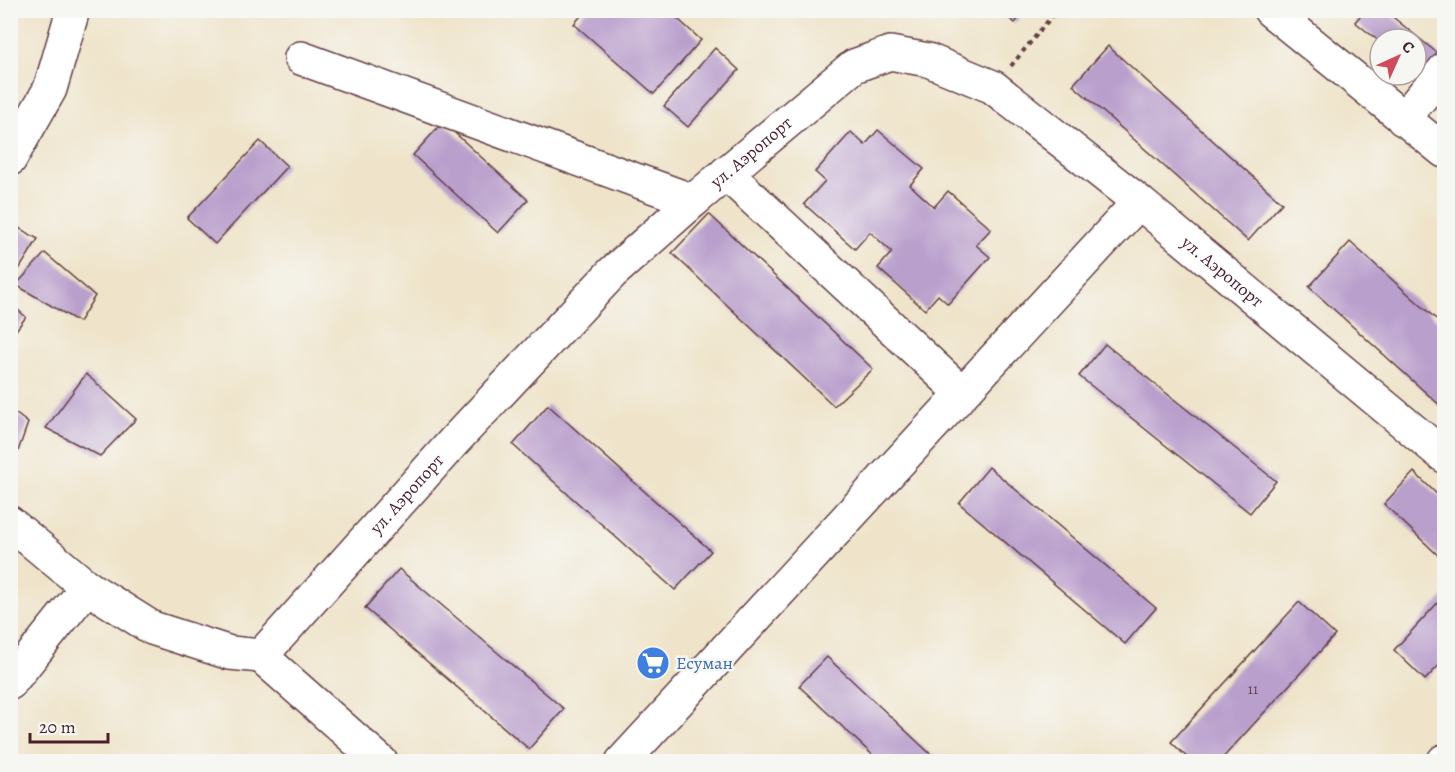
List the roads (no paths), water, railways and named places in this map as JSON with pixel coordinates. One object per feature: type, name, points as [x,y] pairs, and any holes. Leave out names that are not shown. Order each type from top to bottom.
[{"type":"street","points":[[10,159],[50,89],[73,10]]},
{"type":"street","points":[[1270,10],[1444,151]]},
{"type":"street","name":"ул. Аэропорт","points":[[261,656],[456,439],[612,273],[693,201],[854,66],[890,53],[928,60],[993,87],[1139,202],[1444,456]]},
{"type":"street","points":[[301,58],[693,201]]},
{"type":"street","points":[[1403,119],[1444,70]]},
{"type":"street","points":[[726,173],[962,393]]},
{"type":"street","points":[[622,762],[1139,202]]},
{"type":"street","points":[[10,523],[87,587],[152,628],[231,653],[261,656],[381,762]]},
{"type":"street","points":[[10,683],[87,587]]},
{"type":"place","name":"Есуман","points":[[653,663]]}]
